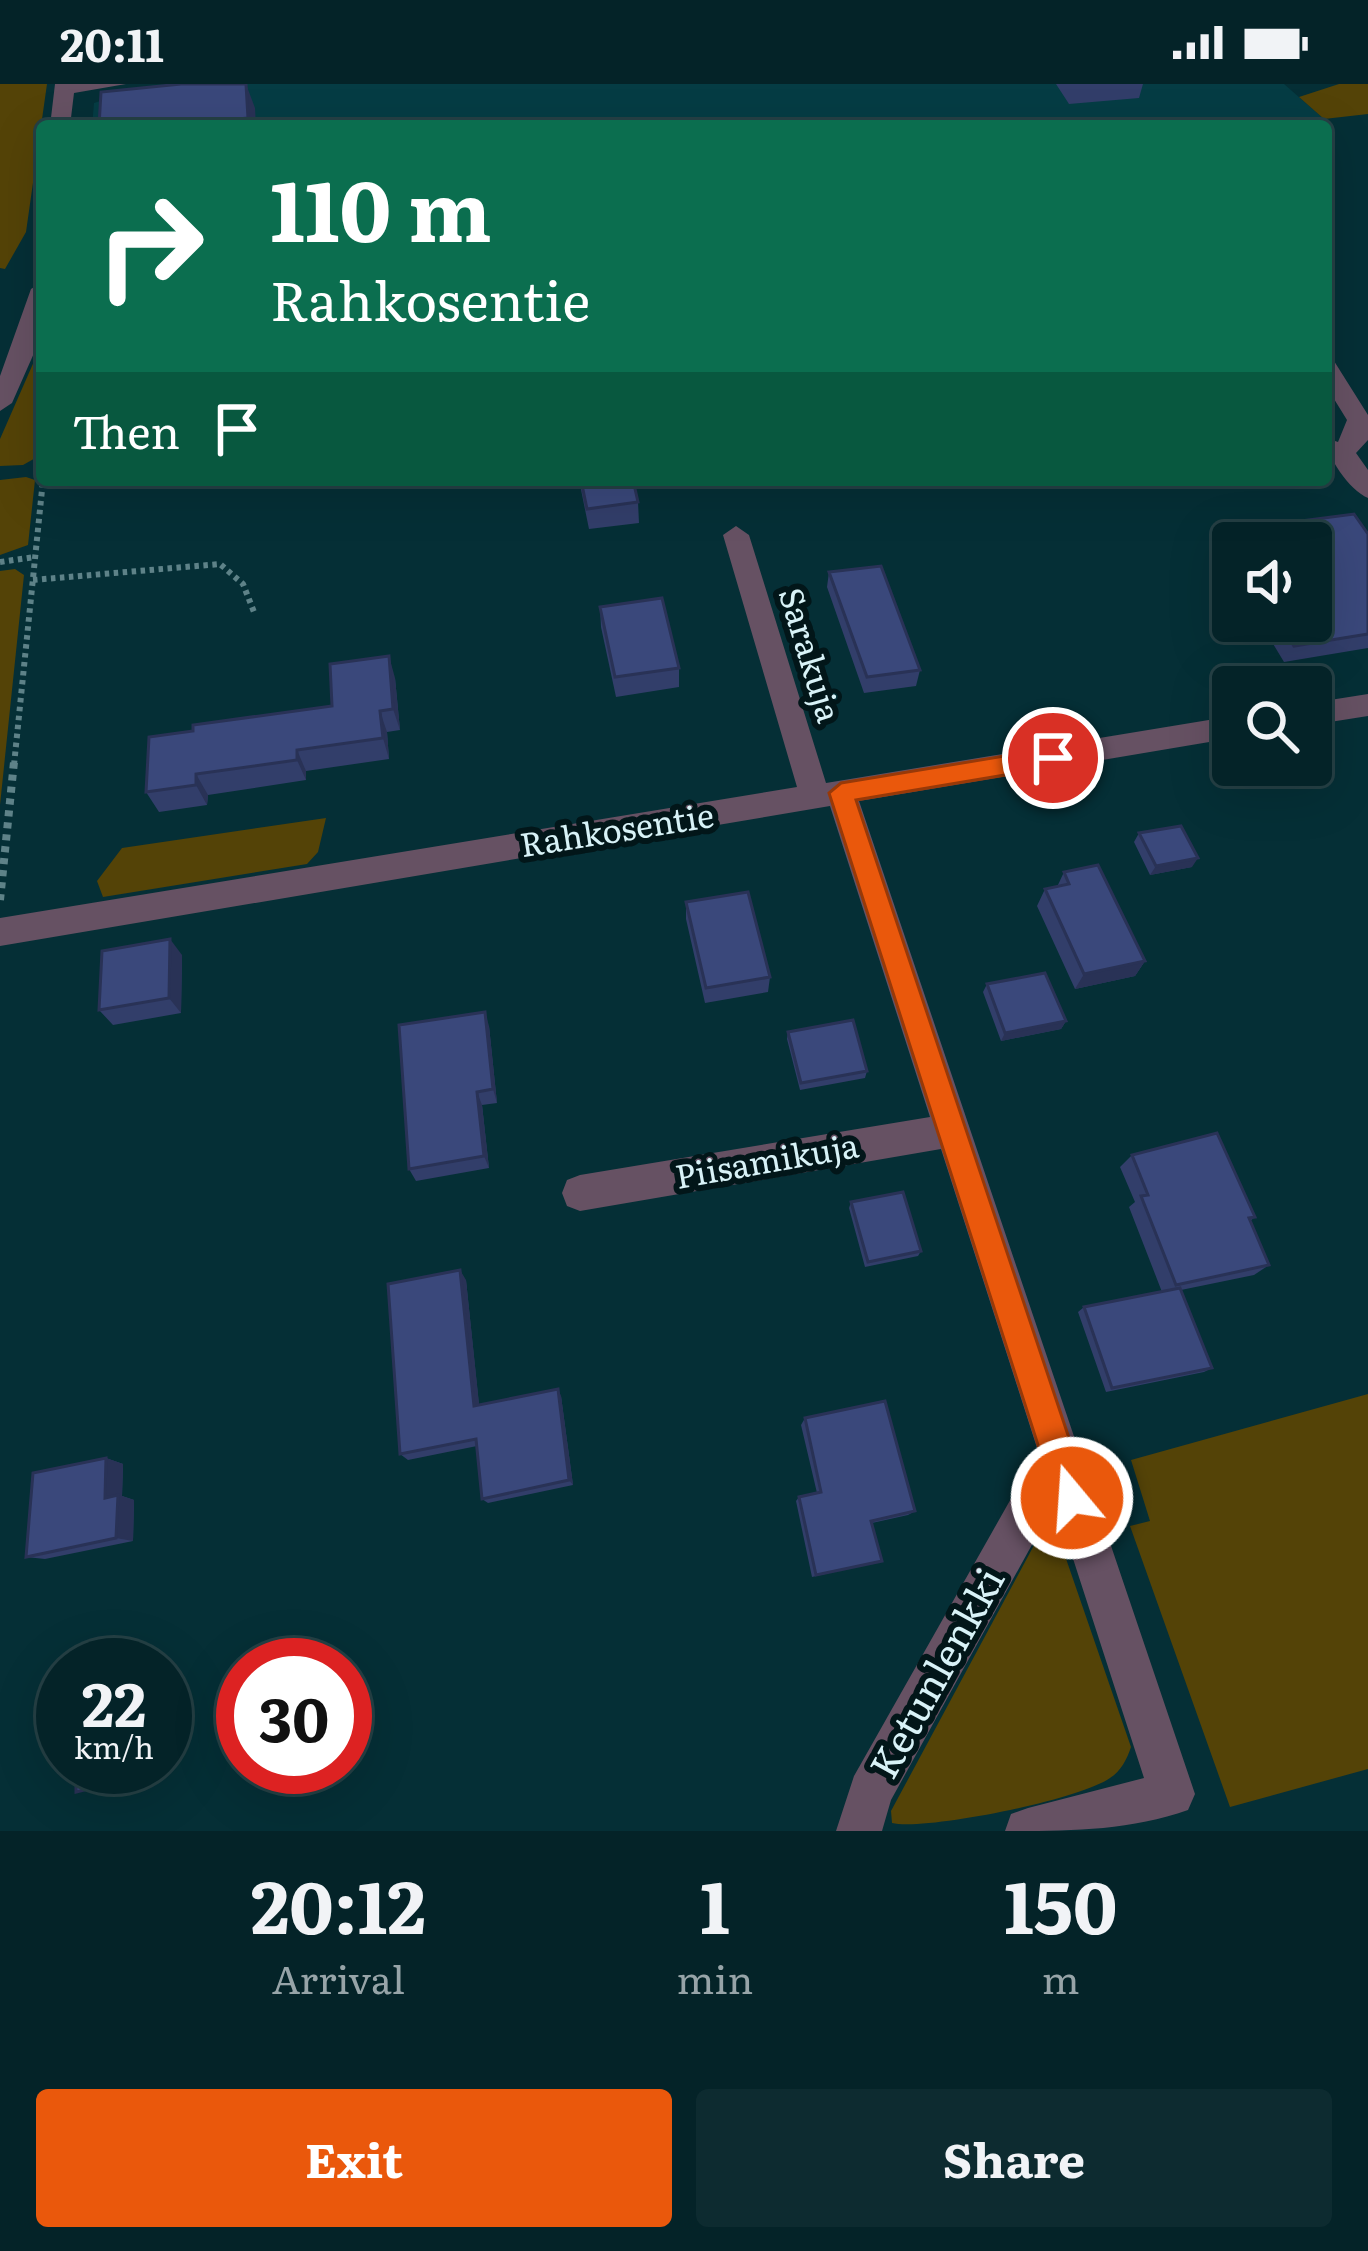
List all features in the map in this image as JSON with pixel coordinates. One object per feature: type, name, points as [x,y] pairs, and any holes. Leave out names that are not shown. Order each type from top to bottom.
[{"type":"street","points":[[61,120],[64,86],[116,84]]},
{"type":"street","points":[[0,403],[36,312]]},
{"type":"street","points":[[1332,376],[1359,420],[1356,439],[1334,449],[1368,490]]},
{"type":"street","name":"Sarakuja","points":[[736,535],[828,795]]},
{"type":"street","points":[[1332,711],[1368,705]]},
{"type":"street","name":"Rahkosentie","points":[[0,932],[1212,731]]},
{"type":"street","points":[[828,795],[954,1130],[1172,1794],[1028,1831]]},
{"type":"street","name":"Piisamikuja","points":[[580,1193],[954,1130]]},
{"type":"street","name":"Ketunlenkki","points":[[859,1831],[870,1792],[1058,1456]]},
{"type":"path","points":[[0,902],[42,486]]},
{"type":"path","points":[[0,562],[35,556]]},
{"type":"path","points":[[33,580],[220,563],[236,574],[253,598],[254,612]]},
{"type":"shaded area","points":[[0,84],[47,84],[42,120],[36,120],[36,162],[26,232],[5,269],[0,268]]},
{"type":"shaded area","points":[[223,84],[1284,84],[1324,119],[93,120],[94,103],[126,93]]},
{"type":"shaded area","points":[[1339,84],[1368,84],[1368,114],[1324,119],[1299,97]]},
{"type":"shaded area","points":[[36,357],[36,458],[23,465],[0,466],[0,439]]},
{"type":"shaded area","points":[[0,480],[35,480],[28,545],[0,555]]},
{"type":"shaded area","points":[[15,569],[24,575],[0,805],[0,571]]},
{"type":"shaded area","points":[[326,818],[318,852],[307,864],[103,897],[97,881],[122,848]]},
{"type":"shaded area","points":[[1368,1394],[1368,1769],[1230,1807],[1130,1526],[1150,1521],[1131,1460]]},
{"type":"shaded area","points":[[1053,1521],[1131,1747],[1125,1760],[1114,1775],[1066,1796],[934,1823],[892,1823],[891,1811],[1046,1523]]},
{"type":"building","points":[[246,84],[248,118],[99,120],[101,92]]},
{"type":"building","points":[[582,486],[634,486],[638,502],[587,509]]},
{"type":"building","points":[[1354,514],[1368,534],[1368,634],[1332,640],[1332,522],[1293,522]]},
{"type":"building","points":[[881,566],[920,670],[867,677],[829,572]]},
{"type":"building","points":[[662,598],[679,668],[615,677],[600,607]]},
{"type":"building","points":[[389,656],[393,709],[380,711],[383,738],[297,750],[297,760],[196,774],[196,785],[146,792],[149,737],[193,731],[193,725],[332,706],[330,664]]},
{"type":"building","points":[[1181,826],[1198,858],[1156,866],[1139,833]]},
{"type":"building","points":[[1098,865],[1145,961],[1084,974],[1045,889],[1069,884],[1064,872]]},
{"type":"building","points":[[748,892],[770,977],[706,988],[686,902]]},
{"type":"building","points":[[170,939],[169,998],[99,1010],[102,951]]},
{"type":"building","points":[[1045,973],[1066,1021],[1005,1033],[987,984]]},
{"type":"building","points":[[485,1012],[493,1089],[477,1092],[484,1156],[409,1169],[399,1025]]},
{"type":"building","points":[[853,1020],[867,1071],[801,1083],[788,1032]]},
{"type":"building","points":[[1217,1133],[1255,1217],[1249,1218],[1269,1265],[1176,1285],[1141,1196],[1148,1195],[1132,1155]]},
{"type":"building","points":[[903,1192],[921,1251],[868,1262],[851,1202]]},
{"type":"building","points":[[460,1270],[474,1406],[558,1389],[569,1480],[482,1499],[476,1439],[400,1454],[388,1284]]},
{"type":"building","points":[[1180,1288],[1212,1368],[1112,1388],[1084,1307]]},
{"type":"building","points":[[885,1401],[915,1511],[871,1521],[882,1561],[816,1575],[799,1497],[821,1492],[805,1418]]},
{"type":"building","points":[[106,1458],[105,1498],[118,1495],[116,1538],[26,1557],[33,1473]]},
{"type":"route","points":[[1053,758],[841,793],[1072,1498]]}]
